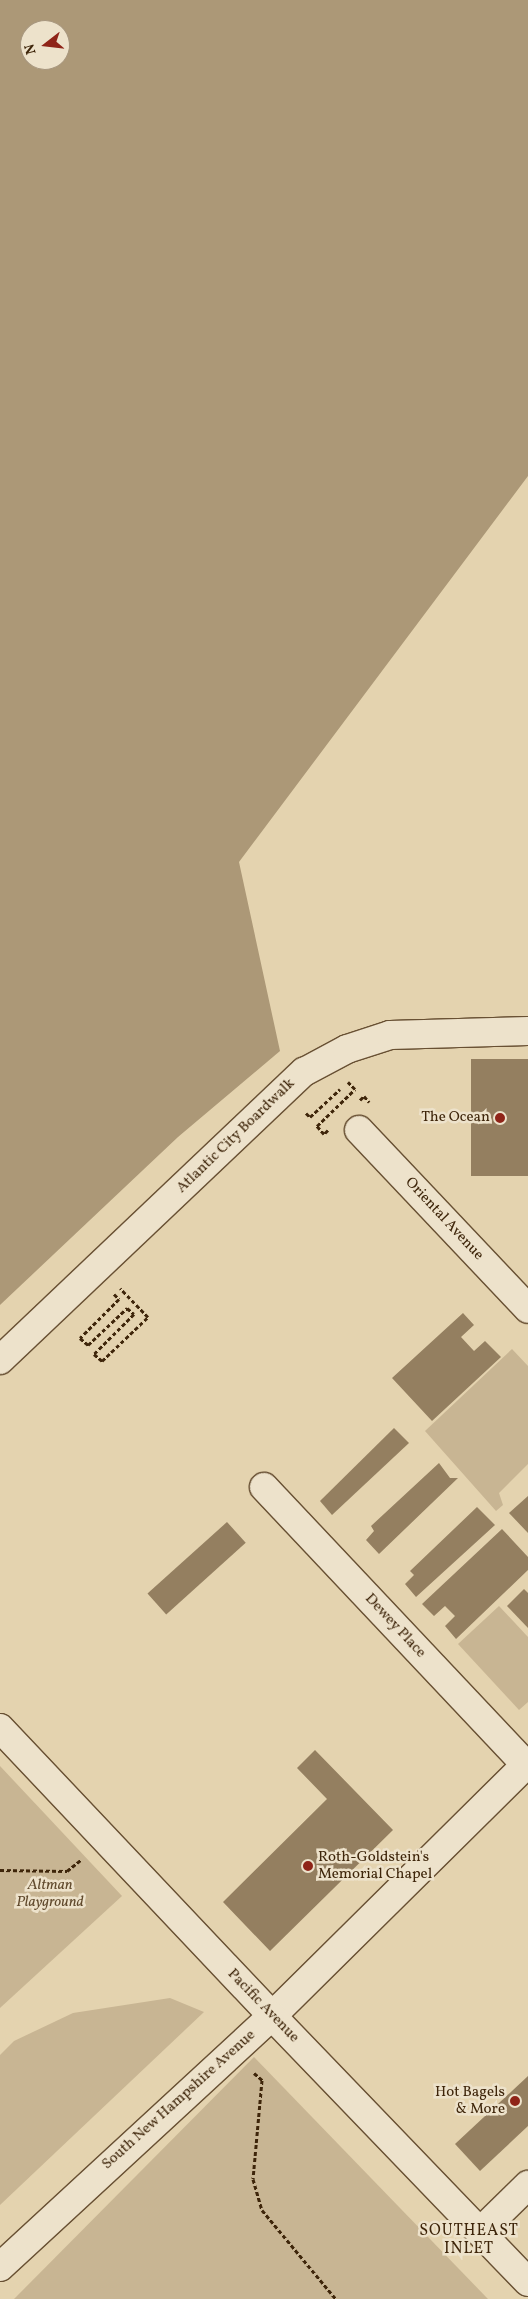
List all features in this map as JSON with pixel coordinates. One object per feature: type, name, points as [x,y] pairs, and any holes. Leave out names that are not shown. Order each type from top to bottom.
[{"type":"street","name":"Atlantic City Boardwalk","points":[[0,1360],[100,1268],[304,1072],[347,1049],[390,1035],[528,1031]]},
{"type":"street","name":"Oriental Avenue","points":[[359,1130],[528,1309]]},
{"type":"street","name":"Dewey Place","points":[[264,1487],[527,1764]]},
{"type":"street","name":"Pacific Avenue","points":[[0,1728],[272,2016],[481,2231],[528,2282]]},
{"type":"street","name":"South New Hampshire Avenue","points":[[0,2267],[272,2016],[527,1764]]},
{"type":"street","points":[[481,2231],[528,2185]]},
{"type":"path","points":[[100,1268],[148,1317],[102,1361],[94,1354],[134,1314],[127,1308],[88,1345],[80,1338],[119,1298],[113,1292],[106,1299]]},
{"type":"path","points":[[0,1870],[67,1871],[106,1840]]},
{"type":"path","points":[[232,2053],[262,2080],[253,2178],[262,2210],[336,2299]]},
{"type":"green space","points":[[512,1349],[528,1366],[528,1464],[499,1493],[503,1505],[496,1511],[425,1431]]},
{"type":"green space","points":[[499,1606],[528,1637],[528,1702],[519,1710],[458,1644]]},
{"type":"green space","name":"Altman Playground","points":[[0,1766],[122,1896],[0,2008]]},
{"type":"green space","points":[[170,1998],[204,2012],[0,2205],[0,2055],[14,2041],[73,2013]]},
{"type":"green space","points":[[254,2057],[488,2299],[14,2299]]},
{"type":"shaded area","points":[[0,0],[528,0],[528,476],[239,862],[280,1051],[178,1137],[0,1305]]},
{"type":"building","name":"The Ocean","points":[[471,1059],[528,1059],[528,1176],[471,1176]]},
{"type":"building","points":[[463,1313],[474,1325],[461,1337],[474,1351],[485,1341],[501,1357],[432,1421],[392,1378]]},
{"type":"building","points":[[394,1428],[409,1443],[332,1515],[320,1501]]},
{"type":"building","points":[[439,1463],[450,1478],[458,1478],[379,1554],[366,1540],[374,1531],[371,1526]]},
{"type":"building","points":[[528,1496],[528,1533],[509,1513]]},
{"type":"building","points":[[477,1507],[495,1525],[416,1597],[405,1584],[414,1575],[410,1571]]},
{"type":"building","points":[[227,1522],[246,1543],[166,1614],[147,1594]]},
{"type":"building","points":[[502,1529],[528,1557],[528,1570],[456,1639],[445,1626],[455,1616],[445,1606],[434,1616],[422,1604]]},
{"type":"building","points":[[524,1589],[528,1593],[528,1628],[507,1606]]},
{"type":"building","name":"Roth-Goldstein's Memorial Chapel","points":[[315,1750],[393,1830],[270,1951],[223,1902],[327,1799],[297,1768]]},
{"type":"building","name":"Hot Bagels & More","points":[[528,2076],[528,2126],[480,2171],[455,2144]]},
{"type":"place","name":"The Ocean","points":[[500,1118]]},
{"type":"place","name":"Roth-Goldstein's Memorial Chapel","points":[[308,1866]]},
{"type":"place","name":"Hot Bagels & More","points":[[515,2101]]},
{"type":"district","name":"SOUTHEAST INLET","points":[[469,2240]]}]
